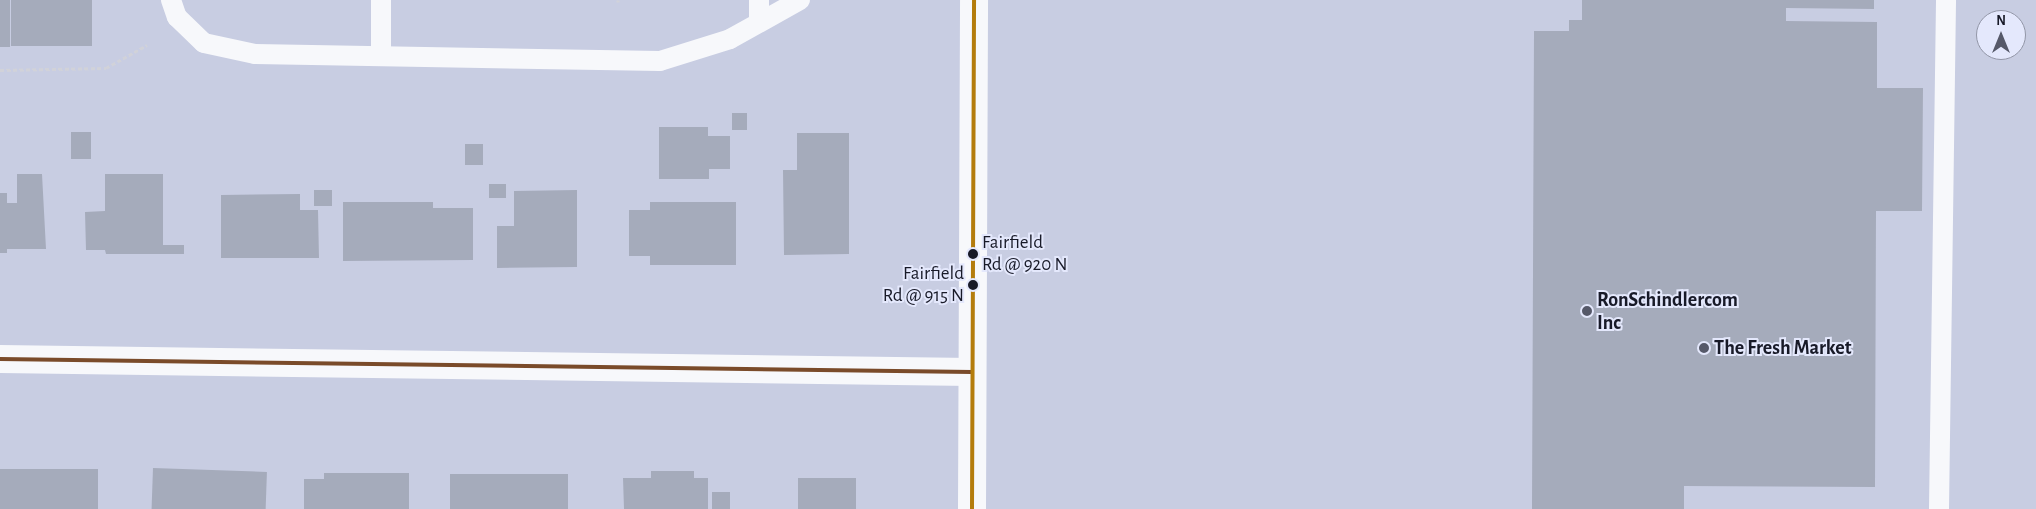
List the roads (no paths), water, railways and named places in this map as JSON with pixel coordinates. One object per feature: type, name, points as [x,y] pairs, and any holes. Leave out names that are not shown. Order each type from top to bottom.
[{"type":"street","points":[[972,509],[974,0]]},
{"type":"street","points":[[0,359],[972,372]]},
{"type":"lane","points":[[381,0],[381,56]]},
{"type":"lane","points":[[759,0],[760,22]]},
{"type":"lane","points":[[174,8],[204,43],[255,54],[660,61],[730,39],[800,0]]},
{"type":"lane","points":[[1939,509],[1946,0]]},
{"type":"place","name":"Fairfield Rd @ 920 N","points":[[973,254]]},
{"type":"place","name":"Fairfield Rd @ 915 N","points":[[973,285]]},
{"type":"place","name":"RonSchindlercom Inc","points":[[1587,311]]},
{"type":"place","name":"The Fresh Market","points":[[1704,348]]}]
